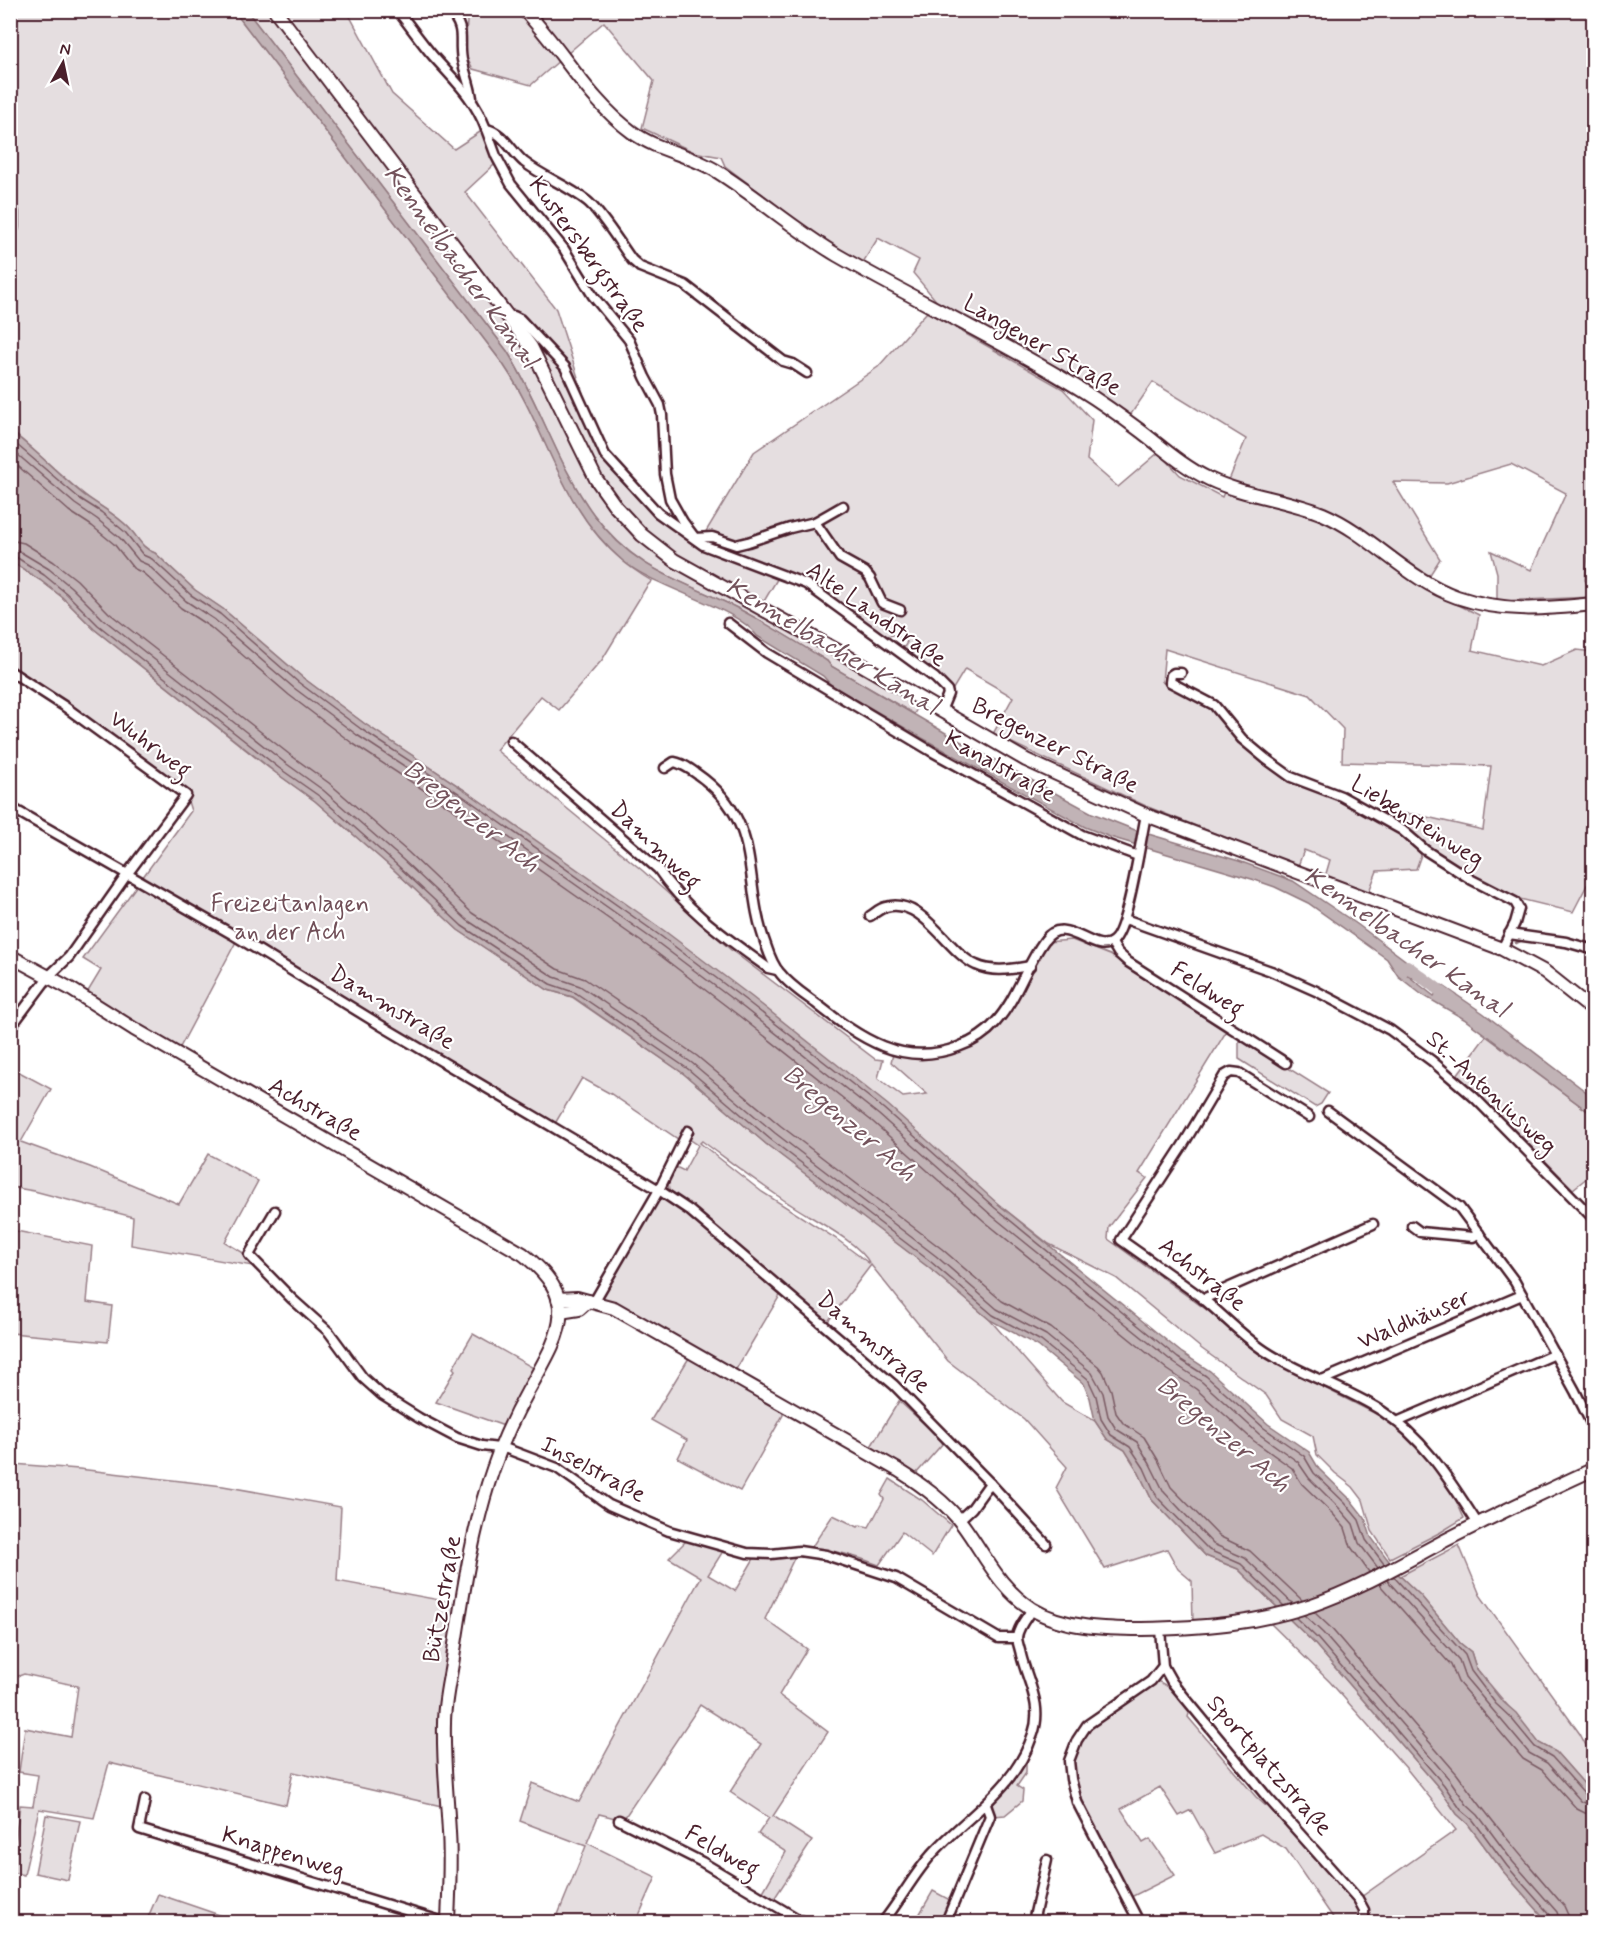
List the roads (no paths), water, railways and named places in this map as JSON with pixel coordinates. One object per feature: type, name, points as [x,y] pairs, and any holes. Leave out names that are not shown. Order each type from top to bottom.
[{"type":"highway","points":[[10,212],[10,227]]},
{"type":"main road","name":"Bregenzer Straße","points":[[275,10],[531,347],[596,479],[616,507],[642,536],[674,560],[1026,760],[1145,821],[1502,949],[1545,972],[1593,1011]]},
{"type":"main road","name":"Langener Straße","points":[[524,10],[596,99],[634,134],[656,146],[714,169],[834,253],[1077,388],[1121,416],[1193,470],[1237,490],[1322,514],[1339,522],[1427,585],[1457,597],[1494,608],[1539,610],[1593,604]]},
{"type":"main road","name":"Achstraße","points":[[10,956],[49,976],[174,1052],[523,1254],[546,1274],[555,1287],[558,1299]]},
{"type":"main road","points":[[558,1299],[577,1298],[605,1304],[632,1317],[898,1470],[931,1492],[959,1520],[998,1578],[1014,1596],[1032,1609],[1069,1622],[1111,1628],[1160,1629],[1222,1625],[1254,1621],[1312,1605],[1344,1593],[1593,1468]]},
{"type":"main road","name":"Bützestraße","points":[[446,1923],[449,1833],[444,1779],[444,1719],[468,1572],[484,1498],[501,1448],[526,1393],[553,1346],[559,1327],[558,1299]]},
{"type":"main road","points":[[560,1312],[579,1309],[591,1301]]},
{"type":"street","name":"Kustersbergstraße","points":[[449,10],[460,26],[463,63],[471,85],[472,99]]},
{"type":"street","name":"Kustersbergstraße","points":[[398,11],[432,55],[459,82],[472,99],[496,156],[511,184],[564,249],[593,296],[621,327],[629,340],[660,405],[665,474],[670,499],[683,522],[696,538]]},
{"type":"street","name":"Kustersbergstraße","points":[[486,129],[498,134],[521,159],[535,170],[590,203],[632,260],[640,267],[685,285],[783,361],[807,373]]},
{"type":"street","name":"Alte Landstraße","points":[[508,317],[514,316],[520,319],[565,367],[605,455],[658,513],[703,545],[806,584],[935,678],[948,694],[941,711]]},
{"type":"street","name":"Alte Landstraße","points":[[696,538],[712,537],[736,545],[815,522],[843,506]]},
{"type":"street","name":"Alte Landstraße","points":[[815,522],[840,558],[865,572],[870,578],[882,603],[900,610]]},
{"type":"street","name":"Kanalstraße","points":[[728,623],[767,653],[939,756],[1082,835],[1138,853]]},
{"type":"street","name":"Wuhrweg","points":[[10,671],[64,706],[186,795],[128,873]]},
{"type":"street","name":"Liebensteinweg","points":[[1181,673],[1171,675],[1170,682],[1214,705],[1242,739],[1291,777],[1341,796],[1402,830],[1425,850],[1472,880],[1515,902],[1519,909],[1502,949]]},
{"type":"street","name":"Dammweg","points":[[511,741],[658,869],[672,890],[688,905],[768,968],[777,970]]},
{"type":"street","points":[[665,768],[674,762],[688,768],[717,789],[734,813],[743,830],[748,851],[760,930],[777,970],[831,1015],[869,1041],[898,1052],[929,1055],[945,1052],[982,1036],[996,1023],[1010,1004],[1045,939],[1057,932],[1067,931],[1104,945],[1112,943],[1118,936],[1125,919],[1145,821]]},
{"type":"street","name":"Dammstraße","points":[[10,807],[128,873],[689,1210],[894,1385],[1046,1544]]},
{"type":"street","points":[[10,1028],[49,976],[69,957],[128,873]]},
{"type":"street","points":[[870,916],[886,906],[906,909],[927,919],[960,954],[977,966],[1004,970],[1030,966]]},
{"type":"street","name":"St.-Antoniusweg","points":[[1125,919],[1270,970],[1386,1028],[1432,1061],[1468,1092],[1593,1219]]},
{"type":"street","points":[[1509,934],[1566,942],[1593,950]]},
{"type":"street","name":"Feldweg","points":[[1112,943],[1118,953],[1128,962],[1286,1064]]},
{"type":"street","name":"Achstraße","points":[[1309,1117],[1239,1073],[1231,1072],[1224,1076],[1183,1145],[1120,1239],[1203,1299],[1262,1349],[1292,1368],[1322,1380],[1380,1410],[1397,1422],[1415,1437],[1440,1466],[1478,1524]]},
{"type":"street","points":[[1328,1111],[1459,1207],[1522,1295],[1593,1429]]},
{"type":"street","points":[[591,1301],[659,1190],[688,1131]]},
{"type":"street","name":"Inselstraße","points":[[275,1211],[249,1255],[292,1299],[329,1332],[363,1378],[382,1395],[411,1414],[457,1438],[482,1446],[501,1448],[557,1468],[609,1505],[669,1531],[747,1552],[771,1554],[799,1551],[856,1563],[896,1578],[998,1638],[1017,1638]]},
{"type":"street","points":[[1203,1299],[1373,1224]]},
{"type":"street","points":[[1412,1226],[1420,1232],[1473,1237],[1479,1233]]},
{"type":"street","name":"Waldhäuser","points":[[1322,1380],[1522,1295]]},
{"type":"street","points":[[1397,1422],[1555,1354]]},
{"type":"street","points":[[959,1520],[972,1508],[990,1483]]},
{"type":"street","points":[[883,1923],[932,1854],[986,1805],[1011,1775],[1028,1746],[1038,1712],[1017,1638],[1020,1627],[1032,1609]]},
{"type":"street","name":"Sportplatzstraße","points":[[1160,1629],[1163,1666],[1172,1682],[1267,1797],[1358,1899],[1364,1910],[1364,1923]]},
{"type":"street","points":[[1139,1923],[1077,1802],[1069,1761],[1077,1740],[1088,1725],[1151,1681],[1163,1666]]},
{"type":"street","name":"Knappenweg","points":[[145,1800],[139,1829],[446,1923]]},
{"type":"street","points":[[946,1923],[990,1816],[986,1805]]},
{"type":"street","name":"Feldweg","points":[[619,1820],[702,1862],[802,1923]]},
{"type":"street","points":[[1033,1923],[1047,1860]]},
{"type":"water","points":[[234,11],[247,11],[507,351],[581,496],[610,534],[626,549],[660,572],[760,620],[827,661],[831,666],[956,739],[1092,813],[1135,830],[1239,861],[1293,881],[1357,924],[1421,972],[1416,979],[1407,975],[1434,996],[1442,985],[1483,1013],[1593,1097],[1593,1115],[1464,1019],[1421,994],[1398,976],[1387,959],[1308,903],[1255,880],[1110,837],[1085,827],[922,738],[831,685],[823,676],[757,636],[733,616],[637,571],[623,561],[601,540],[584,517],[503,364]]},
{"type":"water","name":"Bregenzer Ach","points":[[10,431],[84,495],[119,518],[147,549],[155,553],[195,590],[223,609],[302,677],[365,724],[463,789],[666,932],[752,997],[888,1105],[998,1204],[1182,1353],[1210,1371],[1268,1424],[1309,1452],[1319,1469],[1350,1499],[1365,1518],[1371,1537],[1400,1576],[1421,1596],[1460,1643],[1471,1652],[1476,1668],[1501,1700],[1516,1713],[1539,1743],[1556,1752],[1593,1794],[1593,1922],[1548,1922],[1502,1870],[1440,1789],[1313,1642],[1238,1569],[1206,1556],[1152,1500],[1125,1450],[1107,1439],[1095,1421],[1084,1384],[1038,1346],[990,1320],[928,1267],[766,1144],[684,1074],[573,997],[548,990],[458,930],[315,801],[276,773],[94,629],[62,597],[11,561]]},
{"type":"waterway","points":[[1516,943],[1524,939]]},
{"type":"waterway","name":"Kennelbacher Kanal","points":[[1407,966],[1451,999]]},
{"type":"park label","name":"Freizeitanlagen an der Ach","points":[[290,918]]}]
